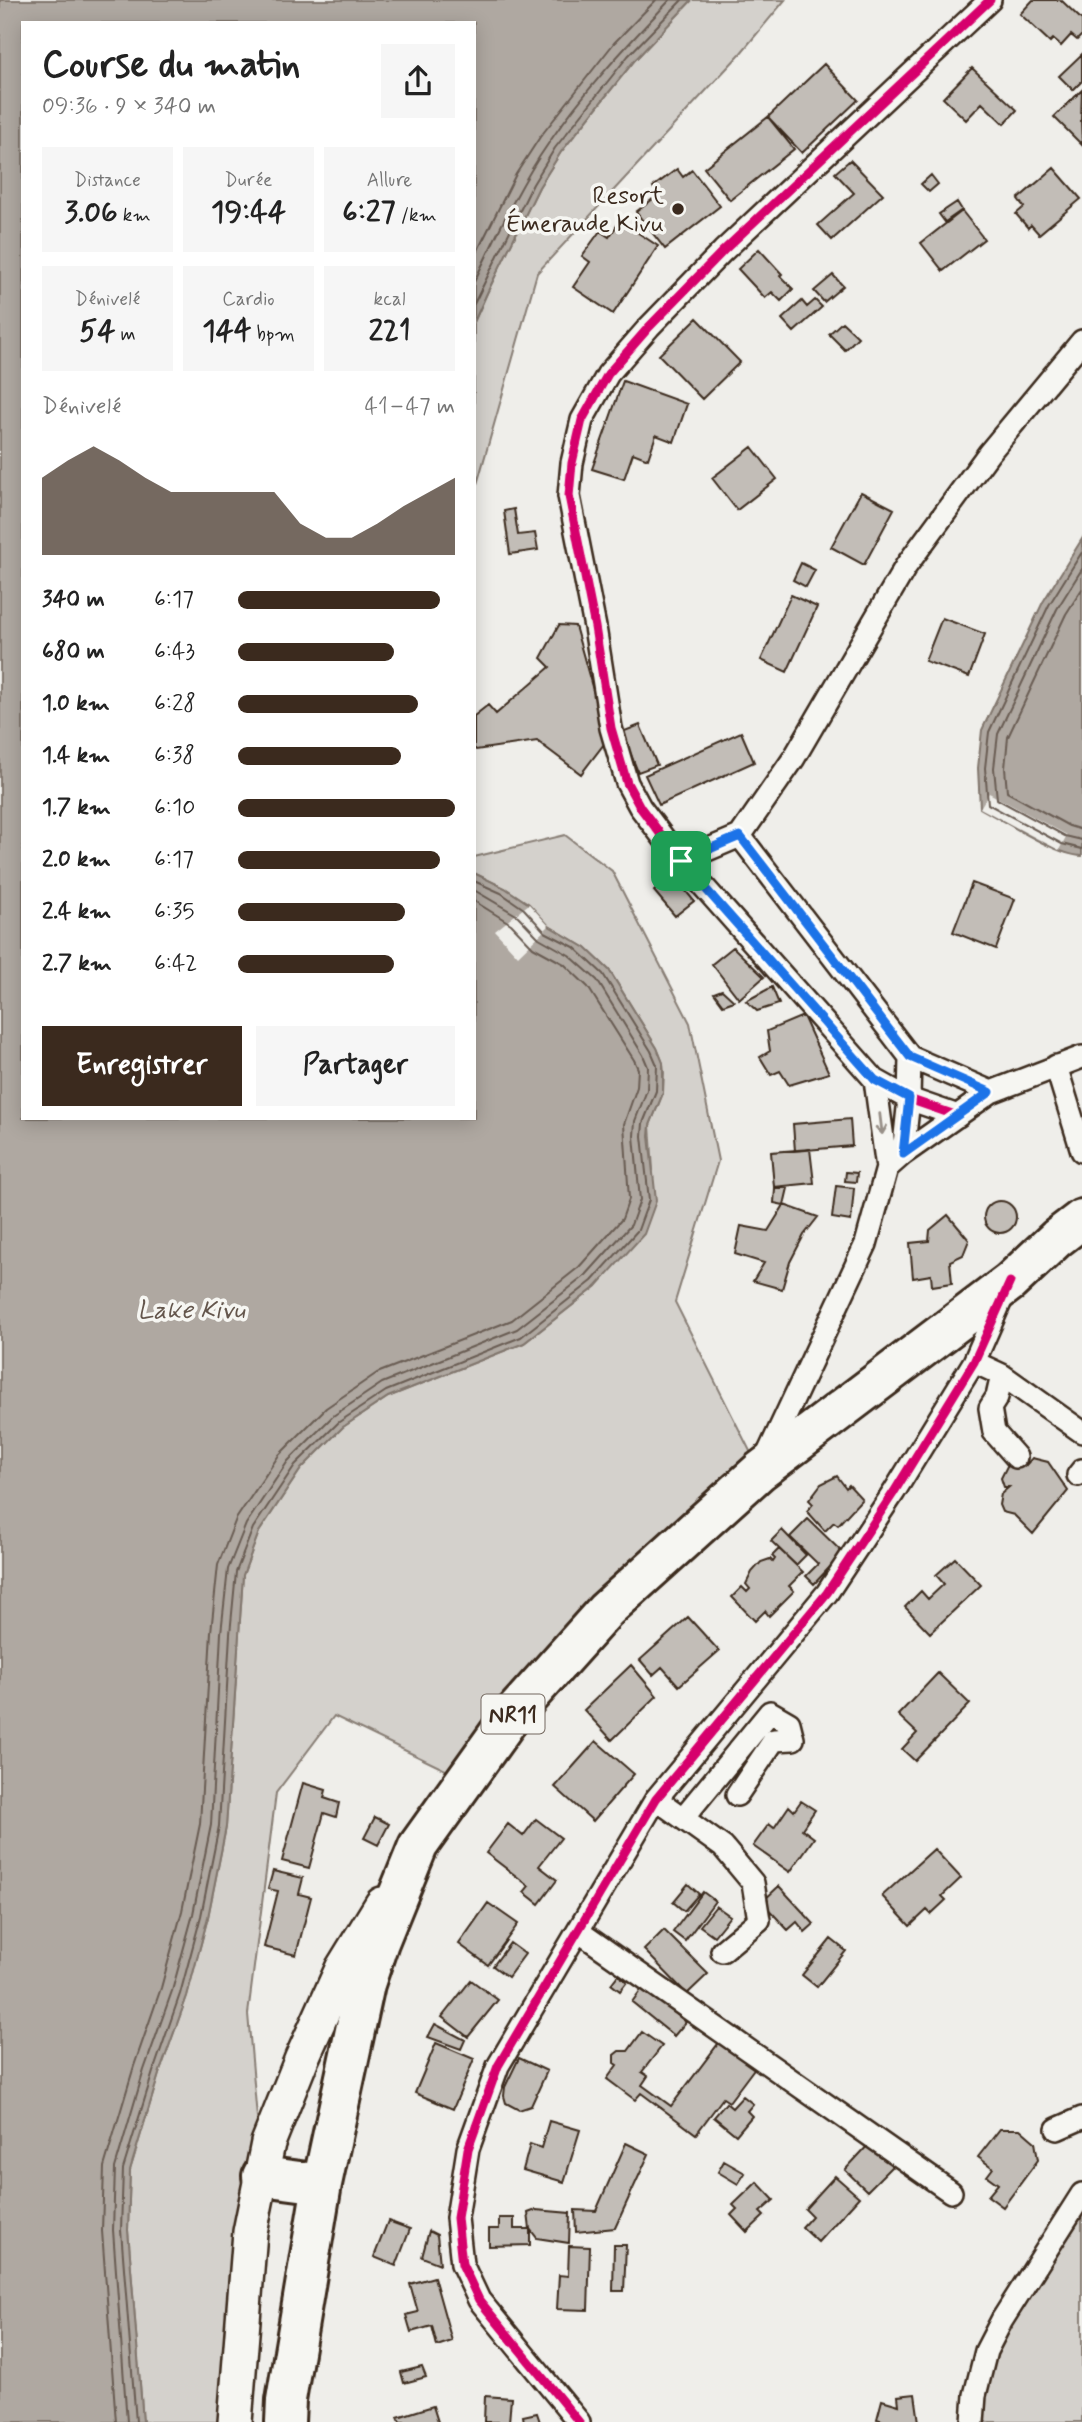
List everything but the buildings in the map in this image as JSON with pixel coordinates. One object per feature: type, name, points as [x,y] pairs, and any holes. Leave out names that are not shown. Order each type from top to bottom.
[{"type":"highway","name":"NR11","points":[[285,2422],[286,2400],[322,2184],[365,1984],[418,1846],[511,1716],[607,1610],[760,1471],[1074,1231]]},
{"type":"highway","points":[[262,2176],[322,2184]]},
{"type":"main road","points":[[235,2422],[250,2232],[268,2143],[342,1969],[418,1846]]},
{"type":"street","points":[[958,1116],[909,1098],[875,1080],[681,861],[640,807],[627,783],[611,728],[596,627],[569,496],[572,463],[582,420],[608,374],[649,327],[723,251],[990,0]]},
{"type":"street","points":[[681,861],[740,836],[794,758],[906,566],[989,453],[1082,341]]},
{"type":"street","points":[[740,836],[910,1057],[990,1092]]},
{"type":"street","points":[[903,1154],[910,1057]]},
{"type":"street","points":[[887,1168],[990,1092],[1082,1057]]},
{"type":"street","points":[[1056,1066],[1082,1151]]},
{"type":"street","points":[[760,1471],[866,1244],[887,1168],[875,1080]]},
{"type":"street","points":[[579,2422],[479,2300],[462,2264],[457,2218],[468,2149],[498,2066],[656,1799],[827,1593],[894,1492],[974,1362],[1010,1282]]},
{"type":"street","points":[[974,1362],[1002,1375],[1082,1432]]},
{"type":"street","points":[[1002,1375],[997,1397],[990,1408],[994,1432],[1016,1457]]},
{"type":"street","points":[[683,1818],[770,1712],[789,1723],[793,1739],[774,1740],[737,1795]]},
{"type":"street","points":[[656,1799],[723,1847],[752,1883],[759,1920],[722,1951]]},
{"type":"street","points":[[578,1931],[951,2192]]},
{"type":"street","points":[[1057,2129],[1082,2118]]},
{"type":"street","points":[[972,2422],[975,2395],[986,2351],[1002,2320],[1074,2217],[1082,2194]]},
{"type":"shaded area","points":[[692,0],[785,0],[740,54],[537,273],[476,488],[476,318],[539,187],[561,152],[634,61]]},
{"type":"shaded area","points":[[565,835],[612,871],[690,1023],[718,1161],[675,1302],[760,1471],[464,1779],[334,1716],[276,1793],[248,2014],[262,2176],[235,2422],[143,2422],[128,2230],[130,2170],[159,2074],[187,1996],[208,1917],[226,1827],[243,1575],[259,1532],[301,1469],[343,1427],[388,1397],[524,1343],[597,1286],[653,1170],[650,1125],[663,1093],[664,1073],[657,1048],[609,970],[586,948],[549,926],[529,904],[476,874],[476,857]]},
{"type":"shaded area","points":[[1082,2213],[1082,2422],[967,2422],[981,2348]]},
{"type":"water","name":"Lake Kivu","points":[[0,0],[692,0],[634,61],[561,152],[539,187],[476,318],[476,21],[21,21],[21,1120],[476,1120],[476,874],[529,904],[549,926],[586,948],[609,970],[657,1048],[663,1063],[663,1093],[650,1125],[649,1136],[656,1201],[644,1234],[597,1286],[524,1343],[388,1397],[343,1427],[301,1469],[259,1532],[243,1575],[226,1827],[208,1917],[187,1996],[159,2074],[130,2170],[128,2230],[143,2422],[0,2422]]},
{"type":"water","points":[[1082,539],[1082,856],[1045,844],[980,808],[978,768],[982,730],[1043,602]]},
{"type":"pier","points":[[989,793],[1067,835],[1059,850],[980,808]]},
{"type":"pier","points":[[529,904],[549,926],[518,956],[495,931]]},
{"type":"cycle path","points":[[958,1116],[909,1099],[875,1080],[681,861],[640,807],[627,783],[611,728],[595,627],[569,496],[572,463],[582,420],[608,374],[649,327],[723,251],[990,0]]},
{"type":"cycle path","points":[[579,2422],[479,2300],[462,2264],[457,2218],[468,2149],[498,2066],[656,1799],[827,1593],[894,1492],[974,1362],[1010,1282]]},
{"type":"place","name":"Resort Émeraude Kivu","points":[[678,209]]},
{"type":"route","points":[[740,836],[910,1057],[990,1092],[903,1154],[909,1098],[875,1080],[681,861],[740,836]]}]
